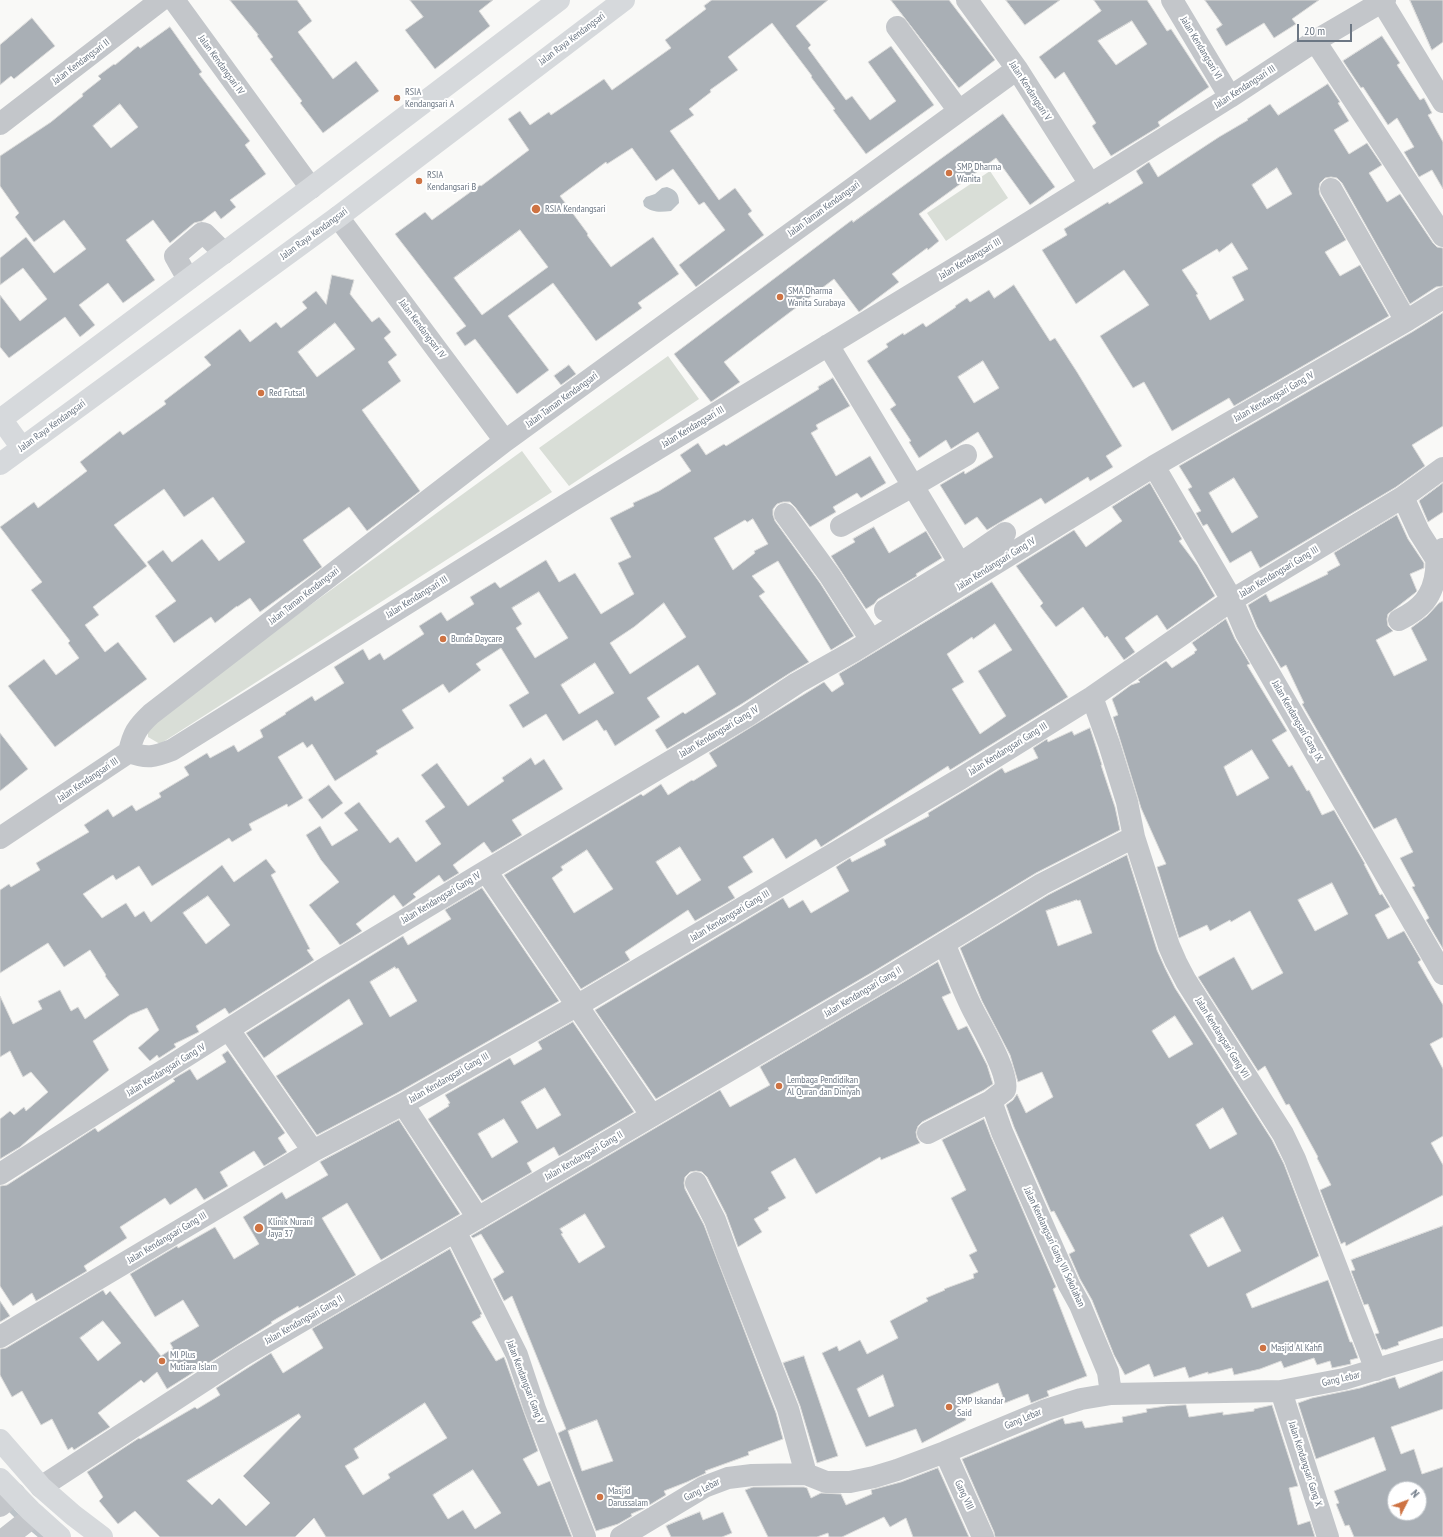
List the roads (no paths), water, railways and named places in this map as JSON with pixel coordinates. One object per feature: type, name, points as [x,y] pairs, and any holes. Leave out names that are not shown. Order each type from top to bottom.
[{"type":"main road","points":[[22,448],[0,420],[560,0]]},
{"type":"main road","name":"Jalan Raya Kendangsari","points":[[0,464],[338,217],[624,0]]},
{"type":"main road","points":[[0,1440],[41,1487],[72,1515],[102,1537]]},
{"type":"main road","points":[[0,1479],[7,1501],[60,1537]]},
{"type":"street","name":"Jalan Kendangsari II","points":[[0,124],[161,0]]},
{"type":"street","name":"Jalan Kendangsari IV","points":[[174,0],[311,188]]},
{"type":"street","name":"Jalan Kendangsari V","points":[[967,0],[1017,69],[1090,184]]},
{"type":"street","name":"Jalan Kendangsari VI","points":[[1172,0],[1230,97]]},
{"type":"street","name":"Jalan Kendangsari III","points":[[0,838],[129,752],[142,757],[156,756],[172,750],[570,502],[1090,184],[1230,97],[1315,41],[1383,1]]},
{"type":"street","points":[[1383,1],[1443,102]]},
{"type":"street","points":[[897,27],[959,111]]},
{"type":"street","points":[[1315,41],[1443,236]]},
{"type":"street","name":"Jalan Taman Kendangsari","points":[[129,752],[131,739],[138,726],[151,714],[505,441],[1017,69]]},
{"type":"street","points":[[1331,189],[1406,321]]},
{"type":"street","name":"Jalan Kendangsari IV","points":[[338,217],[505,441]]},
{"type":"street","points":[[188,279],[175,256],[202,234],[208,236],[224,253]]},
{"type":"street","name":"Jalan Kendangsari Gang IV","points":[[0,1174],[322,970],[747,716],[798,683],[871,640],[1154,466],[1406,321],[1443,298]]},
{"type":"street","points":[[828,345],[960,564]]},
{"type":"street","points":[[841,526],[966,455]]},
{"type":"street","name":"Jalan Kendangsari Gang IX","points":[[1154,466],[1232,600],[1246,633],[1443,974]]},
{"type":"street","name":"Jalan Kendangsari Gang III","points":[[0,1337],[312,1152],[403,1104],[578,1005],[953,783],[1092,697],[1232,600],[1402,497],[1443,468]]},
{"type":"street","points":[[1399,620],[1413,613],[1427,600],[1432,589],[1439,554],[1419,532],[1402,497]]},
{"type":"street","points":[[784,514],[830,576],[871,640]]},
{"type":"street","points":[[885,610],[960,564],[1005,533]]},
{"type":"street","name":"Jalan Kendangsari Gang VII","points":[[1092,697],[1109,744],[1127,802],[1134,837],[1169,946],[1186,981],[1283,1134],[1295,1159],[1376,1370]]},
{"type":"street","name":"Jalan Kendangsari Gang II","points":[[41,1487],[242,1356],[882,981],[1042,884],[1134,837]]},
{"type":"street","points":[[486,871],[652,1116]]},
{"type":"street","points":[[928,1133],[990,1101],[1005,1090],[1006,1083],[991,1045],[971,1006],[944,943]]},
{"type":"street","points":[[229,1030],[312,1152]]},
{"type":"street","name":"Jalan Kendangsari Gang VII Sekolahan","points":[[990,1101],[1002,1132],[1069,1285],[1093,1332],[1108,1372],[1110,1394]]},
{"type":"street","points":[[403,1104],[478,1218]]},
{"type":"street","points":[[696,1183],[715,1220],[730,1264],[788,1409],[806,1474]]},
{"type":"street","name":"Jalan Kendangsari Gang V","points":[[455,1231],[516,1355],[534,1409],[585,1537]]},
{"type":"street","name":"Gang Lebar","points":[[621,1537],[704,1487],[728,1478],[752,1475],[806,1474],[826,1482],[850,1482],[897,1470],[945,1452],[1046,1410],[1081,1399],[1110,1394],[1281,1391],[1344,1379],[1443,1349]]},
{"type":"street","name":"Jalan Kendangsari Gang X","points":[[1281,1391],[1328,1537]]},
{"type":"street","name":"Gang VIII","points":[[945,1452],[983,1537]]},
{"type":"street","points":[[7,1537],[30,1518]]},
{"type":"waterway","points":[[7,1506],[21,1520]]},
{"type":"waterway","points":[[29,1526],[42,1537]]},
{"type":"place","name":"RSIA Kendangsari A","points":[[397,98]]},
{"type":"place","name":"SMP Dharma Wanita","points":[[949,173]]},
{"type":"place","name":"RSIA Kendangsari B","points":[[419,181]]},
{"type":"place","name":"RSIA Kendangsari","points":[[536,209]]},
{"type":"place","name":"SMA Dharma Wanita Surabaya","points":[[780,297]]},
{"type":"place","name":"Red Futsal","points":[[261,393]]},
{"type":"place","name":"Bunda Daycare","points":[[443,639]]},
{"type":"place","name":"Lembaga Pendidikan Al Quran dan Diniyah","points":[[779,1086]]},
{"type":"place","name":"Klinik Nurani Jaya 37","points":[[259,1228]]},
{"type":"place","name":"Masjid Al Kahfi","points":[[1263,1348]]},
{"type":"place","name":"MI Plus Mutiara Islam","points":[[162,1361]]},
{"type":"place","name":"SMP Iskandar Said","points":[[949,1407]]},
{"type":"place","name":"Masjid Darussalam","points":[[600,1497]]}]
